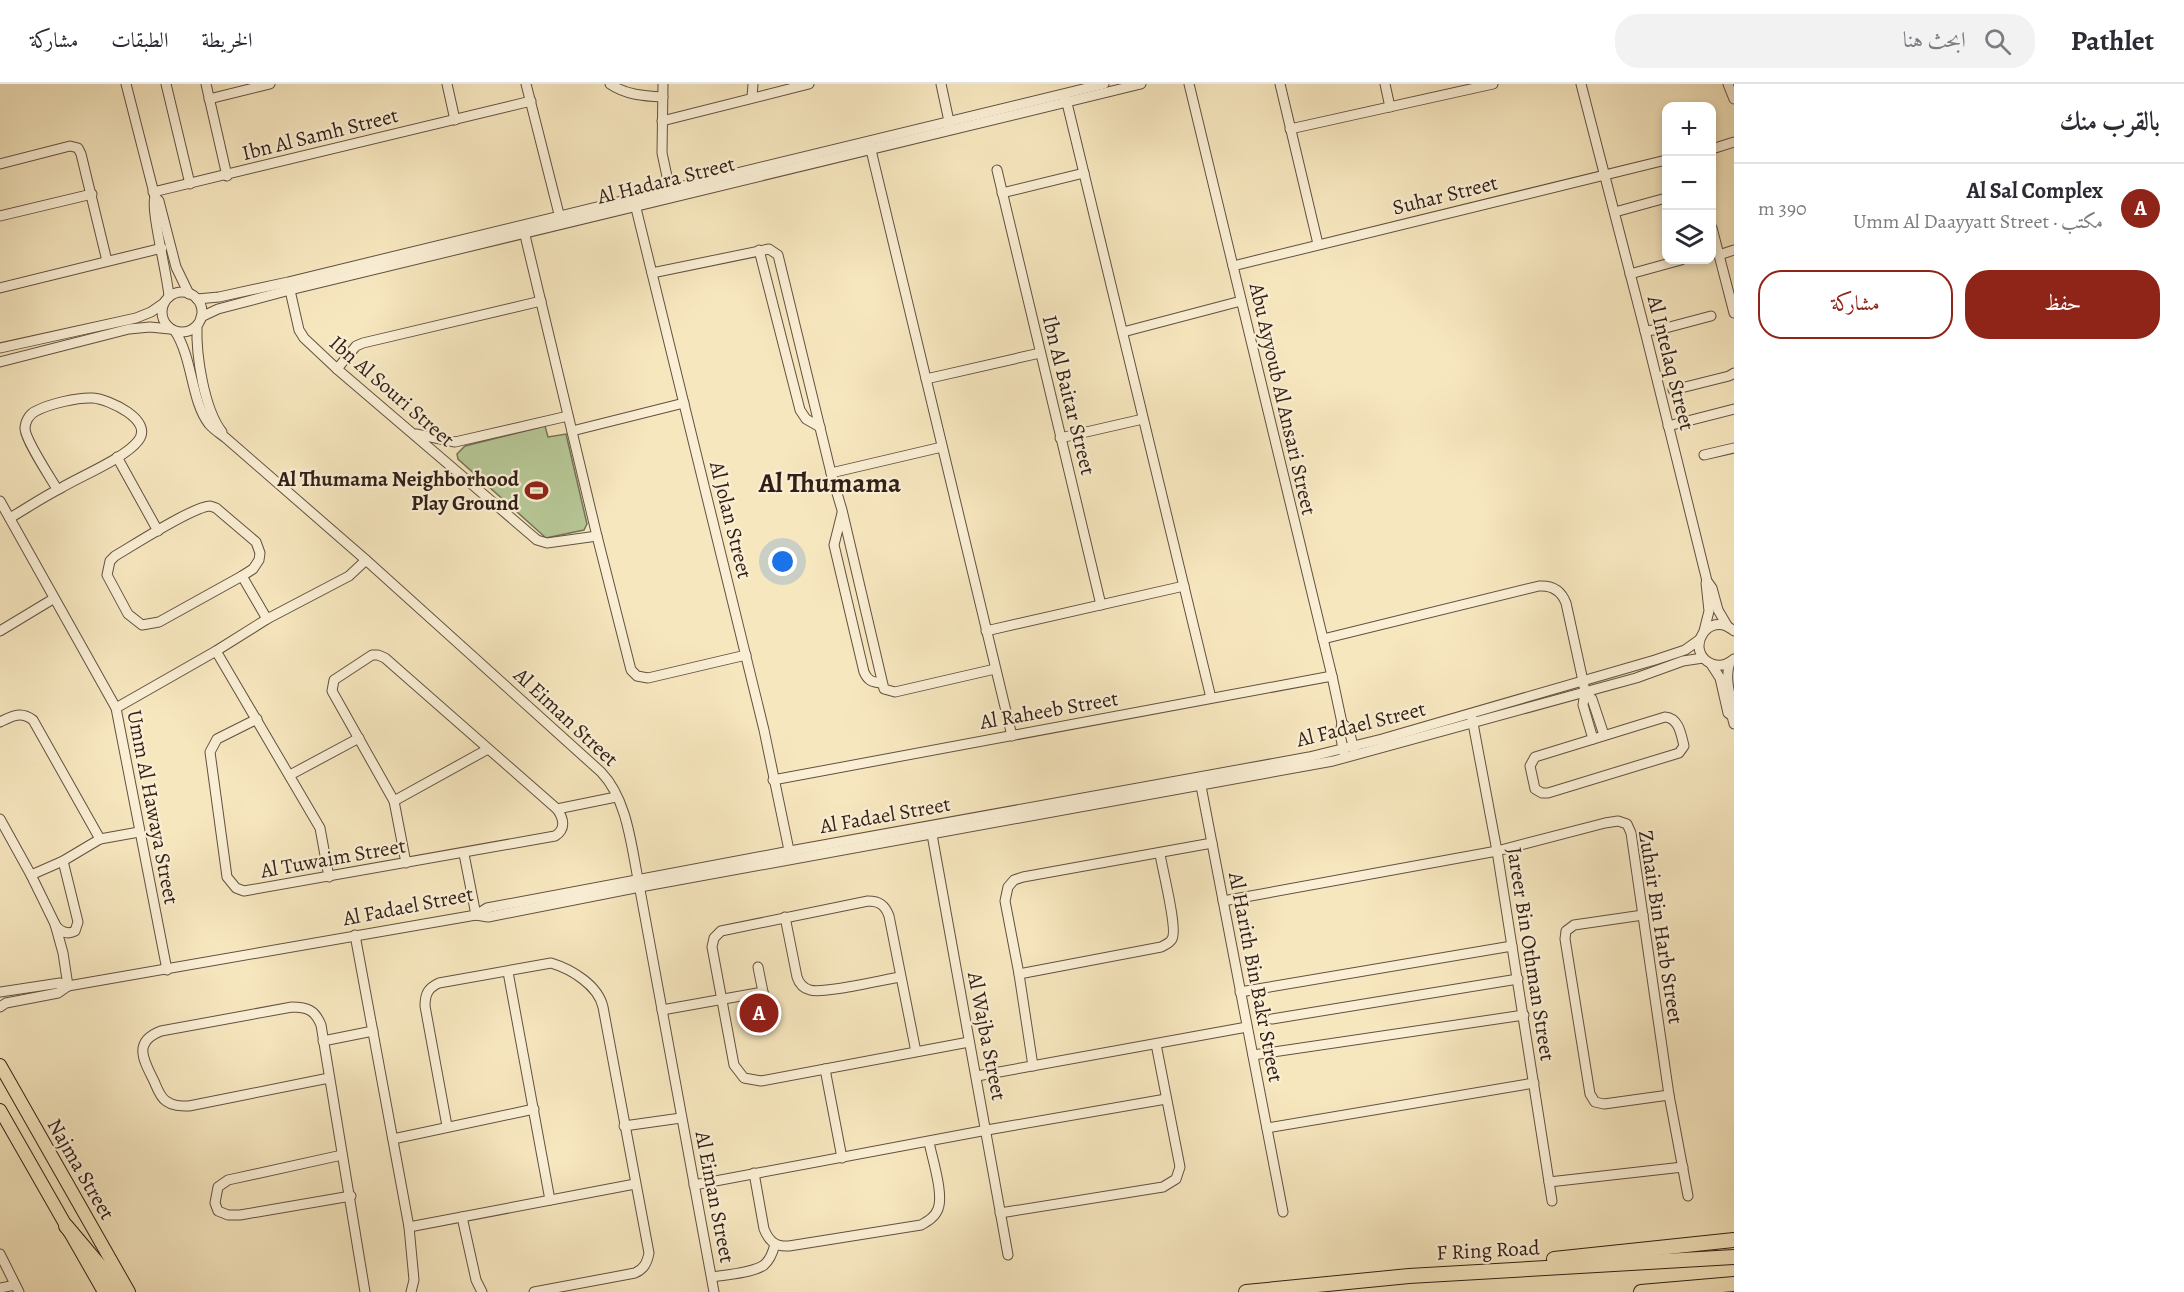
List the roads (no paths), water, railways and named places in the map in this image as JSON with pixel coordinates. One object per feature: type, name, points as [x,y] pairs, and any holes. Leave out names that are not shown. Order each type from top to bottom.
[{"type":"highway","points":[[66,1226],[104,1271],[116,1292]]},
{"type":"highway","points":[[1409,1276],[1734,1240]]},
{"type":"highway","name":"F Ring Road","points":[[1245,1292],[1409,1276],[1734,1257]]},
{"type":"highway","points":[[1641,1292],[1734,1284]]},
{"type":"main road","name":"Najma Street","points":[[0,1065],[129,1292]]},
{"type":"main road","name":"Najma Street","points":[[0,1110],[104,1292]]},
{"type":"street","points":[[0,362],[129,330],[150,327],[184,332],[199,321],[201,308],[176,267],[159,201],[154,194],[126,84]]},
{"type":"street","points":[[166,84],[190,184]]},
{"type":"street","points":[[206,84],[226,176]]},
{"type":"street","points":[[209,99],[270,84]]},
{"type":"street","points":[[447,84],[455,120]]},
{"type":"street","points":[[526,84],[560,220]]},
{"type":"street","points":[[610,84],[620,91],[631,94],[663,97]]},
{"type":"street","points":[[663,84],[662,153],[671,193]]},
{"type":"street","points":[[752,98],[753,84]]},
{"type":"street","points":[[662,121],[808,84]]},
{"type":"street","points":[[941,84],[950,126]]},
{"type":"street","name":"Al Hadara Street","points":[[1066,98],[1104,84]]},
{"type":"street","name":"Al Hadara Street","points":[[199,321],[218,309],[289,286],[1066,98],[1141,84]]},
{"type":"street","name":"Abu Ayyoub Al Ansari Street","points":[[1189,84],[1332,676],[1342,723],[1340,734],[1349,753]]},
{"type":"street","points":[[1280,84],[1318,244]]},
{"type":"street","points":[[1385,84],[1390,107]]},
{"type":"street","points":[[1290,129],[1493,84]]},
{"type":"street","name":"Al Intelaq Street","points":[[1581,84],[1707,580],[1709,611],[1701,636]]},
{"type":"street","points":[[1728,84],[1734,99]]},
{"type":"street","points":[[1066,98],[1211,698]]},
{"type":"street","name":"Ibn Al Samh Street","points":[[154,194],[531,101]]},
{"type":"street","points":[[1716,148],[1734,142]]},
{"type":"street","points":[[870,145],[1012,736]]},
{"type":"street","points":[[0,164],[70,146],[78,148],[92,194],[107,261]]},
{"type":"street","name":"Suhar Street","points":[[1233,266],[1662,161]]},
{"type":"street","name":"Ibn Al Baitar Street","points":[[997,170],[1101,605]]},
{"type":"street","points":[[1002,193],[1084,172]]},
{"type":"street","points":[[0,216],[92,194]]},
{"type":"street","points":[[154,194],[153,202],[162,248],[167,300],[162,317],[172,330]]},
{"type":"street","points":[[1615,212],[1662,199]]},
{"type":"street","name":"Al Jolan Street","points":[[635,202],[764,730],[790,851]]},
{"type":"street","points":[[524,229],[631,670],[637,676],[648,678],[746,655]]},
{"type":"street","points":[[1716,243],[1734,313]]},
{"type":"street","points":[[0,288],[162,248]]},
{"type":"street","points":[[652,273],[759,250],[769,249],[778,255],[884,689],[895,692],[995,669]]},
{"type":"street","points":[[759,250],[800,410],[806,418],[820,427]]},
{"type":"street","points":[[1719,255],[1734,250]]},
{"type":"street","points":[[1630,274],[1666,264]]},
{"type":"street","name":"Al Hadara Street","points":[[193,297],[219,297],[289,286]]},
{"type":"street","name":"Ibn Al Souri Street","points":[[289,286],[299,330],[304,338],[337,369],[537,540],[547,543],[597,536]]},
{"type":"street","points":[[0,348],[136,318],[151,312],[179,293],[193,297]]},
{"type":"street","points":[[1123,332],[1241,301]]},
{"type":"street","points":[[337,369],[356,346],[363,343],[541,302]]},
{"type":"street","points":[[1646,333],[1659,333],[1662,329],[1711,316]]},
{"type":"street","name":"Al Eiman Street","points":[[199,321],[196,348],[209,404],[213,417],[227,439]]},
{"type":"street","name":"Al Eiman Street","points":[[172,330],[186,352],[207,422],[366,560],[608,779],[623,814],[639,883],[714,1292]]},
{"type":"street","points":[[926,379],[1040,353]]},
{"type":"street","points":[[1673,390],[1732,375]]},
{"type":"street","points":[[10,518],[57,489],[117,457],[138,442],[142,431],[135,417],[95,398],[78,398],[34,411],[26,421],[27,436],[57,489]]},
{"type":"street","points":[[572,430],[684,403]]},
{"type":"street","points":[[1668,426],[1734,409]]},
{"type":"street","points":[[412,433],[454,442],[568,416]]},
{"type":"street","points":[[1060,438],[1143,419]]},
{"type":"street","points":[[831,472],[942,447]]},
{"type":"street","points":[[1704,455],[1734,448]]},
{"type":"street","points":[[117,457],[158,531]]},
{"type":"street","name":"Umm Al Hawaya Street","points":[[0,501],[116,708],[167,970]]},
{"type":"street","points":[[210,506],[216,508],[259,547],[257,565],[242,576],[159,622],[142,625],[128,614],[109,581],[107,569],[115,556],[158,531],[200,508],[210,506]]},
{"type":"street","points":[[842,510],[834,545],[864,672],[867,679],[881,683]]},
{"type":"street","points":[[116,708],[267,619],[349,576],[366,560]]},
{"type":"street","points":[[242,576],[267,619]]},
{"type":"street","name":"Al Intelaq Street","points":[[1707,580],[1711,585],[1718,610],[1731,629]]},
{"type":"street","points":[[986,631],[1184,586]]},
{"type":"street","points":[[1323,639],[1539,586],[1551,586],[1561,593],[1566,603],[1585,692],[1582,702],[1593,739]]},
{"type":"street","points":[[0,631],[54,599]]},
{"type":"street","name":"Al Fadael Street","points":[[0,992],[57,984],[68,986],[167,970],[476,915],[486,908],[639,883],[690,869],[932,829],[1235,771],[1349,753],[1471,713],[1685,650],[1717,625],[1731,629]]},
{"type":"street","points":[[1701,636],[1699,650],[1717,673],[1728,712],[1733,720]]},
{"type":"street","points":[[216,651],[320,828],[329,877]]},
{"type":"street","points":[[406,863],[394,801],[332,691],[331,684],[334,680],[372,655],[385,658],[557,809],[616,797]]},
{"type":"street","points":[[464,854],[476,915],[488,917],[584,898],[590,892],[626,885],[754,867],[932,829],[1201,786],[1473,724],[1640,676],[1683,661],[1707,661],[1721,665],[1732,661]]},
{"type":"street","points":[[1732,661],[1727,678],[1734,710],[1733,720]]},
{"type":"street","points":[[1640,664],[1640,676]]},
{"type":"street","name":"Al Raheeb Street","points":[[773,780],[1332,676]]},
{"type":"street","points":[[1585,692],[1592,699],[1605,735]]},
{"type":"street","name":"Jareer Bin Othman Street","points":[[1471,713],[1497,851],[1552,1201]]},
{"type":"street","points":[[0,722],[18,714],[28,716],[33,720],[100,839]]},
{"type":"street","points":[[1668,717],[1677,722],[1684,746],[1676,754],[1548,793],[1535,789],[1530,769],[1532,759],[1538,755],[1593,739],[1668,717]]},
{"type":"street","name":"Al Tuwaim Street","points":[[257,719],[217,739],[210,752],[227,877],[236,888],[244,891],[464,854],[555,836],[561,832],[563,822],[557,809]]},
{"type":"street","points":[[290,775],[359,738]]},
{"type":"street","points":[[394,801],[488,749]]},
{"type":"street","points":[[1201,786],[1206,780],[1226,776],[1235,771]]},
{"type":"street","name":"Al Harith Bin Bakr Street","points":[[1201,786],[1283,1212]]},
{"type":"street","points":[[0,819],[54,922],[59,929],[67,933],[75,931],[78,926],[63,861]]},
{"type":"street","name":"Zuhair Bin Harb Street","points":[[1497,851],[1605,823],[1618,821],[1627,824],[1631,833],[1669,1095],[1688,1196]]},
{"type":"street","name":"Al Wajba Street","points":[[932,829],[1008,1254]]},
{"type":"street","points":[[31,875],[63,861],[100,839],[139,832]]},
{"type":"street","points":[[1033,1066],[1005,901],[1008,886],[1014,880],[1023,877],[1212,843]]},
{"type":"street","points":[[754,867],[759,863],[788,856],[790,851]]},
{"type":"street","points":[[1223,901],[1497,851]]},
{"type":"street","points":[[1019,975],[1168,944],[1172,939],[1173,926],[1160,854]]},
{"type":"street","points":[[916,1052],[890,916],[883,905],[876,901],[868,901],[785,916],[717,933],[712,947],[721,999],[734,1065],[744,1078],[762,1081],[916,1052],[969,1041]]},
{"type":"street","points":[[1643,915],[1574,925],[1566,931],[1565,939],[1590,1094],[1595,1102],[1604,1104],[1669,1095]]},
{"type":"street","points":[[785,916],[797,977],[799,984],[804,988],[819,991],[900,977]]},
{"type":"street","points":[[54,922],[63,953],[68,986]]},
{"type":"street","points":[[355,935],[409,1227],[414,1280],[411,1292]]},
{"type":"street","points":[[1240,992],[1512,946]]},
{"type":"street","points":[[447,1126],[425,1006],[428,991],[439,983],[551,963],[562,966],[593,988],[603,1007],[649,1253],[645,1265],[635,1273],[534,1292]]},
{"type":"street","points":[[758,967],[768,1014]]},
{"type":"street","points":[[508,972],[550,1200]]},
{"type":"street","points":[[1272,1019],[1518,980]]},
{"type":"street","name":"Al Fadael Street","points":[[0,1007],[6,1003],[58,993],[68,986]]},
{"type":"street","points":[[662,1010],[763,992]]},
{"type":"street","points":[[329,1078],[189,1106],[174,1106],[162,1098],[142,1056],[143,1047],[152,1034],[161,1031],[292,1007],[311,1010],[318,1016],[351,1196],[365,1292]]},
{"type":"street","points":[[1253,1055],[1524,1015]]},
{"type":"street","points":[[976,1076],[1247,1027]]},
{"type":"street","points":[[323,1041],[373,1031]]},
{"type":"street","points":[[1000,1213],[1171,1184],[1180,1167],[1156,1044]]},
{"type":"street","points":[[825,1069],[842,1158]]},
{"type":"street","points":[[1267,1128],[1534,1083]]},
{"type":"street","points":[[694,1185],[1166,1099]]},
{"type":"street","points":[[393,1139],[534,1109]]},
{"type":"street","points":[[624,1126],[681,1118]]},
{"type":"street","points":[[754,1173],[764,1229],[768,1238],[775,1244],[789,1246],[921,1226],[932,1218],[938,1209],[940,1197],[929,1142]]},
{"type":"street","points":[[342,1155],[228,1180],[218,1186],[215,1203],[218,1211],[228,1215],[240,1215],[351,1196]]},
{"type":"street","points":[[1549,1182],[1683,1167]]},
{"type":"street","points":[[409,1227],[635,1184]]},
{"type":"street","points":[[462,1217],[476,1280],[482,1292]]},
{"type":"street","name":"Al Eiman Street","points":[[712,1277],[756,1269],[765,1264],[775,1244]]},
{"type":"street","points":[[0,1254],[17,1288],[0,1288]]},
{"type":"place","name":"Al Thumama Neighborhood Play Ground","points":[[537,491]]},
{"type":"place","name":"Al Sal Complex","points":[[759,1013]]},
{"type":"district","name":"Al Thumama","points":[[830,483]]}]
